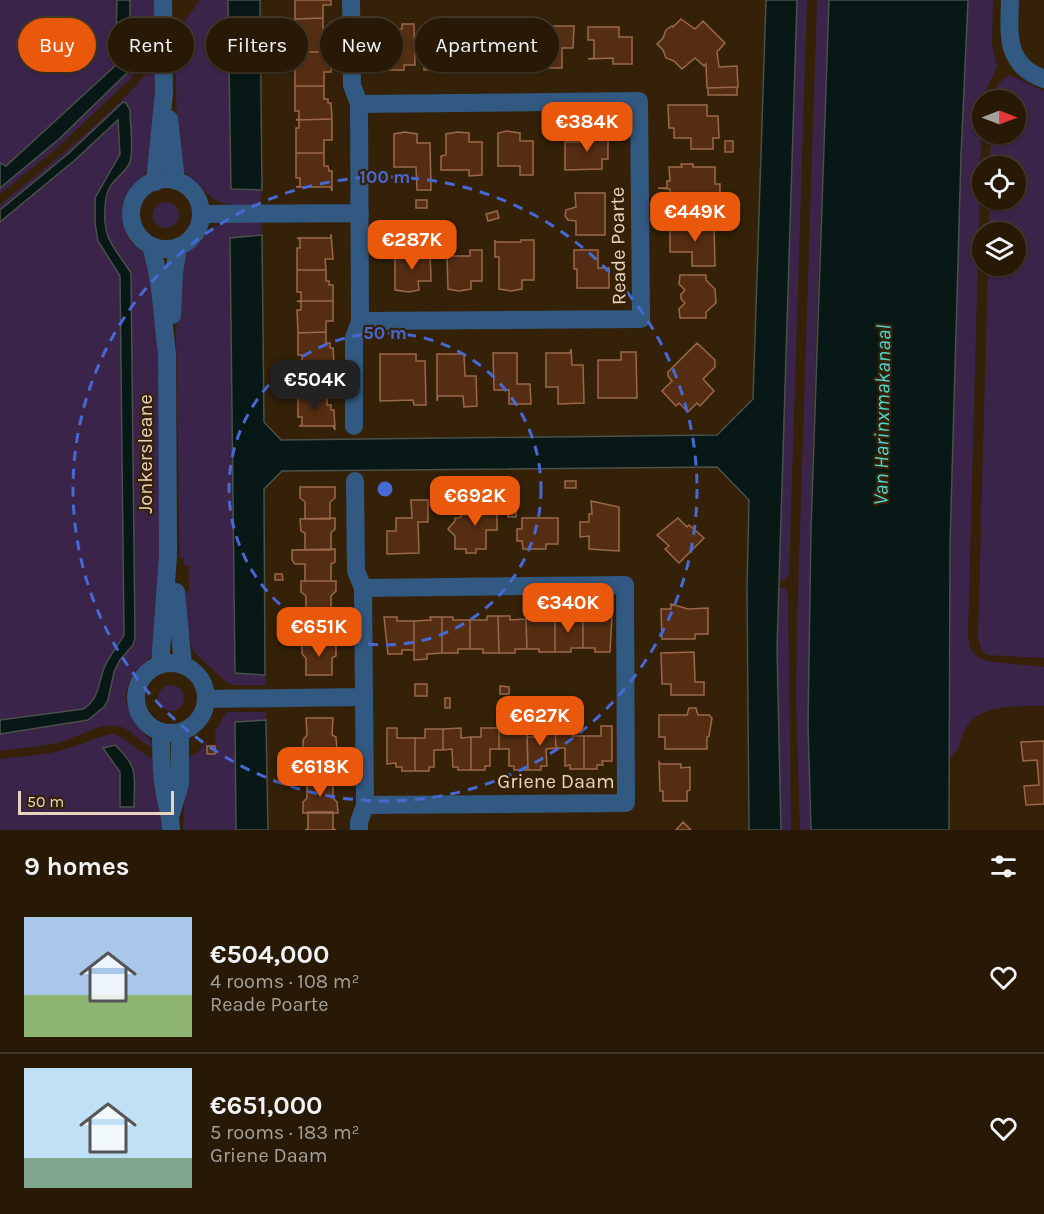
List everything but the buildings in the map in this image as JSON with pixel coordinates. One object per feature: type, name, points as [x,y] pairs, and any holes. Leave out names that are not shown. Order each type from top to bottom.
[{"type":"street","points":[[151,246],[160,249],[178,247],[188,242],[195,234],[201,214],[199,203],[186,186],[169,180],[154,182],[164,93],[163,0]]},
{"type":"street","points":[[351,0],[352,85],[359,104],[360,213],[360,321],[354,338],[354,426]]},
{"type":"street","points":[[1010,0],[1010,44],[1014,56],[1026,69],[1044,80]]},
{"type":"street","points":[[164,93],[171,125],[176,181]]},
{"type":"street","name":"Reade Poarte","points":[[359,104],[639,101],[641,307],[641,319],[360,321]]},
{"type":"street","name":"Jonkersleane","points":[[154,182],[138,194],[131,213],[136,232],[151,246],[159,269],[162,321],[167,353],[168,555],[160,665]]},
{"type":"street","points":[[201,214],[360,213]]},
{"type":"street","name":"Jonkersleane","points":[[167,353],[178,247]]},
{"type":"street","points":[[355,481],[356,571],[363,588],[365,805],[359,822],[359,830]]},
{"type":"street","name":"Jonkersleane","points":[[168,555],[175,582],[183,665]]},
{"type":"street","name":"Griene Daam","points":[[363,588],[625,585],[626,803],[365,805]]},
{"type":"street","points":[[172,663],[183,665],[192,670],[204,688],[206,699],[204,710],[190,727],[171,732],[151,727],[138,710],[136,699],[143,678],[160,665],[172,663]]},
{"type":"street","points":[[206,699],[364,697]]},
{"type":"street","points":[[171,732],[161,755],[164,788],[171,823]]},
{"type":"shaded area","points":[[0,0],[117,0],[116,18],[108,18],[108,72],[5,167],[0,163]]},
{"type":"shaded area","points":[[130,0],[155,0],[154,18],[130,18]]},
{"type":"shaded area","points":[[200,0],[228,0],[228,18],[206,18],[206,72],[229,72],[231,189],[262,190],[260,205],[233,205],[220,202],[184,172],[177,137],[176,72],[194,72],[194,18],[187,18]]},
{"type":"shaded area","points":[[797,0],[807,0],[789,574],[784,580],[779,580]]},
{"type":"shaded area","points":[[817,0],[829,0],[811,518],[809,726],[811,830],[800,830],[796,698],[797,624]]},
{"type":"shaded area","points":[[968,0],[993,0],[992,44],[997,67],[987,90],[972,90],[972,144],[981,144],[981,156],[972,156],[972,210],[979,210],[979,222],[972,222],[972,276],[977,276],[968,634],[970,648],[978,658],[993,662],[1044,667],[1044,706],[1000,708],[980,715],[965,729],[958,747],[949,758],[950,545],[961,156]]},
{"type":"shaded area","points":[[136,72],[58,147],[0,194],[0,188],[59,139],[127,73]]},
{"type":"shaded area","points":[[148,72],[155,72],[156,113],[148,171],[131,188],[123,204],[125,232],[130,241],[149,258],[158,319],[160,577],[155,648],[129,683],[126,702],[133,719],[152,743],[152,747],[122,727],[110,726],[60,742],[0,751],[0,733],[88,720],[109,694],[114,672],[120,660],[133,645],[135,638],[131,273],[109,243],[103,218],[111,189],[129,165],[131,126],[126,104],[123,102],[69,153],[0,210],[0,205],[99,122]]},
{"type":"shaded area","points":[[1009,75],[1044,91],[1044,658],[987,655],[981,649],[978,637],[988,276],[1026,276],[1026,222],[989,222],[989,210],[1026,210],[1026,156],[990,156],[991,144],[1026,144],[1026,90],[996,90],[998,84]]},
{"type":"shaded area","points":[[118,120],[120,154],[113,166],[95,223],[98,241],[120,276],[124,635],[104,668],[95,696],[83,709],[0,720],[0,222],[75,160]]},
{"type":"shaded area","points":[[166,202],[175,206],[179,215],[175,224],[166,228],[157,224],[153,215],[157,206]]},
{"type":"shaded area","points":[[234,222],[261,223],[262,235],[230,238],[235,673],[265,675],[266,685],[233,685],[226,682],[192,649],[188,630],[185,592],[189,591],[189,565],[184,565],[184,558],[180,558],[176,332],[184,254],[195,247],[214,227]]},
{"type":"shaded area","points":[[779,588],[785,588],[788,593],[791,830],[781,830],[777,648]]},
{"type":"shaded area","points":[[171,685],[180,689],[184,698],[180,707],[171,711],[162,707],[158,698],[162,689]]},
{"type":"shaded area","points":[[226,712],[266,712],[266,720],[235,722],[236,830],[183,830],[187,759],[196,754],[207,741],[205,755],[216,755],[215,732]]},
{"type":"shaded area","points":[[106,735],[119,736],[153,759],[162,830],[0,830],[0,759],[54,752]],"holes":[[[104,748],[134,766],[121,807],[120,772]]]},
{"type":"water","points":[[117,0],[130,0],[130,18],[116,18]]},
{"type":"water","points":[[228,0],[260,0],[260,18],[228,18]]},
{"type":"water","points":[[766,0],[797,0],[777,648],[781,830],[749,830],[747,588],[749,500],[717,467],[282,471],[264,489],[265,675],[235,673],[230,238],[262,235],[264,422],[281,440],[717,435],[753,399]]},
{"type":"water","name":"Van Harinxmakanaal","points":[[829,0],[968,0],[961,156],[950,545],[949,830],[811,830],[808,725],[811,528]]},
{"type":"water","points":[[108,72],[127,72],[59,139],[0,188],[0,163],[6,166]]},
{"type":"water","points":[[229,72],[261,72],[262,190],[231,189]]},
{"type":"water","points":[[123,102],[130,110],[131,156],[130,162],[109,190],[105,221],[108,237],[131,273],[135,638],[133,645],[120,660],[114,672],[108,700],[104,707],[88,720],[0,734],[0,720],[83,709],[95,696],[104,668],[124,635],[120,276],[98,241],[95,223],[95,198],[120,154],[118,120],[75,160],[0,222],[0,210],[69,153]]},
{"type":"water","points":[[266,720],[268,830],[236,830],[235,722]]},
{"type":"water","points":[[115,745],[129,760],[134,773],[134,807],[120,807],[120,772],[103,748]]}]
